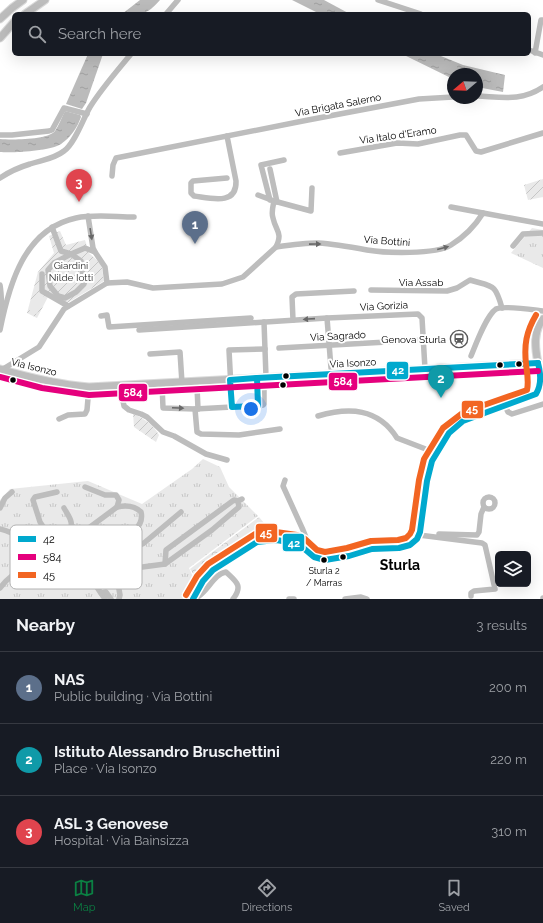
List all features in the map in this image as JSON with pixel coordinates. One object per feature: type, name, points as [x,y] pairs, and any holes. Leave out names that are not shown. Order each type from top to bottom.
[{"type":"main road","points":[[0,19],[13,3],[23,0]]},
{"type":"main road","points":[[28,12],[45,0]]},
{"type":"main road","points":[[0,38],[12,24]]},
{"type":"main road","points":[[538,363],[535,350],[536,335],[543,319]]},
{"type":"main road","name":"Via Isonzo","points":[[1,369],[48,382],[89,387],[538,363]]},
{"type":"street","points":[[168,12],[178,0]]},
{"type":"street","points":[[378,0],[415,12]]},
{"type":"street","points":[[535,53],[542,20]]},
{"type":"street","points":[[531,51],[543,56]]},
{"type":"street","points":[[0,178],[31,163],[50,159],[64,151],[70,145],[85,113],[130,56]]},
{"type":"street","points":[[483,96],[507,98],[522,96],[543,87]]},
{"type":"street","name":"Via Brigata Salerno","points":[[112,176],[113,165],[116,158],[419,99],[447,97]]},
{"type":"street","points":[[0,135],[52,130],[62,110],[66,108],[85,113]]},
{"type":"street","name":"Via Italo d'Eramo","points":[[340,153],[397,143],[418,144],[460,135],[466,135],[476,151],[481,152],[543,133]]},
{"type":"street","points":[[227,136],[236,181],[236,188],[233,193],[224,199],[194,196],[191,193],[190,189],[193,181],[227,178]]},
{"type":"street","points":[[274,201],[261,165],[284,160]]},
{"type":"street","points":[[1,369],[39,347],[59,315],[68,306],[107,283],[127,282],[153,288],[222,284],[243,277],[276,247],[280,235],[272,217],[274,201],[270,169]]},
{"type":"street","points":[[258,195],[311,211],[312,188]]},
{"type":"street","points":[[451,207],[543,224]]},
{"type":"street","name":"Via Bottini","points":[[276,247],[319,243],[403,253],[422,252],[450,246],[475,225],[483,213]]},
{"type":"street","points":[[88,216],[95,252],[105,267],[107,283]]},
{"type":"street","points":[[0,330],[11,287],[22,260],[35,240],[52,227],[76,218],[88,216],[134,217]]},
{"type":"street","points":[[52,227],[61,251],[70,254],[81,261],[84,284],[76,292],[65,298],[58,296],[50,286],[48,270],[54,263],[70,254],[85,248],[95,252]]},
{"type":"street","points":[[513,246],[523,234],[543,233]]},
{"type":"street","points":[[42,274],[42,291],[68,306]]},
{"type":"street","name":"Via Assab","points":[[371,290],[447,291],[457,288],[470,280],[492,286],[498,292],[502,308]]},
{"type":"street","points":[[0,285],[2,296],[2,318]]},
{"type":"street","name":"Via Gorizia","points":[[293,320],[291,303],[292,297],[296,294],[354,291]]},
{"type":"street","points":[[471,356],[490,316],[496,310],[502,308],[543,311]]},
{"type":"street","name":"Via Gorizia","points":[[139,330],[327,318],[418,314],[422,318],[425,369]]},
{"type":"street","points":[[101,316],[108,315],[108,327],[251,318]]},
{"type":"street","points":[[327,318],[331,368]]},
{"type":"street","points":[[162,384],[163,408],[232,408],[263,405],[262,377],[265,349],[264,322]]},
{"type":"street","name":"Via Sagrado","points":[[279,348],[423,340]]},
{"type":"street","points":[[232,408],[229,350],[265,349]]},
{"type":"street","points":[[150,354],[180,352],[182,383]]},
{"type":"street","points":[[194,599],[202,581],[213,570],[254,543],[270,540],[286,541],[301,546],[308,553],[325,560],[336,559],[372,549],[404,547],[414,542],[419,534],[427,481],[432,461],[449,433],[463,421],[533,396],[538,392],[542,382],[538,363]]},
{"type":"street","points":[[120,386],[124,406],[129,410],[147,417],[163,432],[174,436],[206,454],[227,460]]},
{"type":"street","points":[[59,419],[68,414],[85,414],[87,410],[89,387]]},
{"type":"street","points":[[197,387],[197,432],[201,434],[239,435],[280,429]]},
{"type":"street","points":[[506,406],[508,412],[512,414],[543,404]]},
{"type":"street","points":[[318,416],[333,412],[354,410],[370,414],[383,423],[397,438],[402,441],[436,453]]},
{"type":"street","points":[[284,483],[303,530],[308,553]]},
{"type":"street","points":[[85,487],[105,495],[116,495],[119,500],[117,507]]},
{"type":"street","points":[[0,508],[5,498],[12,492]]},
{"type":"street","points":[[42,525],[33,500],[35,497],[58,492]]},
{"type":"street","points":[[142,567],[165,564],[234,512],[239,507],[240,500],[234,500],[166,550],[165,564]]},
{"type":"street","points":[[93,525],[117,507],[124,506],[133,507],[141,512],[142,521],[139,525]]},
{"type":"street","points":[[419,534],[477,535],[479,532],[481,514],[484,507]]},
{"type":"street","points":[[64,508],[72,525]]},
{"type":"street","points":[[142,544],[181,512]]},
{"type":"street","points":[[0,529],[10,532]]},
{"type":"street","points":[[419,534],[482,543],[485,545],[494,589],[474,591],[471,592],[471,596]]},
{"type":"street","points":[[194,599],[201,596],[221,573],[226,572],[239,587],[238,592],[233,599]]},
{"type":"street","points":[[0,587],[10,578]]},
{"type":"street","points":[[99,589],[105,599]]},
{"type":"street","points":[[119,589],[120,599]]},
{"type":"street","points":[[101,593],[106,592],[111,599]]},
{"type":"street","points":[[345,599],[361,597],[367,599]]},
{"type":"street","points":[[289,599],[294,599]]},
{"type":"green space","points":[[543,179],[543,197],[528,200],[524,185]]},
{"type":"green space","points":[[532,228],[543,230],[543,268],[511,253]]},
{"type":"green space","name":"Giardini Nilde Iotti","points":[[60,231],[66,245],[85,240],[89,253],[99,262],[102,268],[104,281],[64,305],[49,295],[37,318],[27,313],[38,272],[54,253],[49,236]]},
{"type":"green space","points":[[37,293],[45,297],[37,314],[29,310]]},
{"type":"green space","points":[[133,413],[154,428],[159,435],[156,442],[134,427]]},
{"type":"green space","points":[[203,459],[220,467],[229,487],[258,516],[189,568],[194,579],[186,599],[0,599],[0,500],[10,489],[88,481],[142,504],[192,469]]},
{"type":"green space","points":[[259,517],[269,529],[278,532],[277,534],[266,534],[245,540],[227,551],[201,571],[196,578],[190,569]]},
{"type":"water","points":[[140,0],[160,0],[151,9],[145,12],[125,12]]},
{"type":"water","points":[[292,0],[324,0],[346,12],[316,12]]},
{"type":"water","points":[[87,56],[102,56],[86,103],[82,109],[66,104]]},
{"type":"water","points":[[406,56],[441,56],[463,65],[476,68],[447,68],[447,76]]},
{"type":"water","points":[[483,70],[505,75],[503,92],[483,88]]},
{"type":"water","points":[[65,111],[80,115],[81,117],[73,132],[61,144],[41,150],[0,152],[0,139],[29,139],[51,134],[55,131]]},
{"type":"transit line","name":"45","points":[[186,595],[197,576],[208,564],[255,534],[276,532],[297,535],[305,539],[317,550],[325,552],[347,548],[371,541],[398,540],[406,538],[412,530],[419,480],[424,459],[443,428],[464,412],[527,390],[528,380],[525,357],[526,345],[528,333],[536,315]]},
{"type":"transit line","name":"42","points":[[257,378],[538,363]]},
{"type":"transit line","name":"42","points":[[193,599],[203,581],[213,570],[257,542],[276,540],[295,543],[314,557],[325,560],[349,556],[372,549],[399,548],[410,545],[417,539],[420,532],[427,481],[432,461],[449,433],[463,421],[536,394],[540,379],[538,363]]},
{"type":"transit line","name":"584","points":[[0,377],[42,388],[89,395],[538,371]]},
{"type":"transit line","name":"42","points":[[257,378],[258,406],[232,407],[230,380],[257,378]]},
{"type":"place","name":"ASL 3 Genovese","points":[[79,202]]},
{"type":"place","name":"NAS","points":[[195,244]]},
{"type":"place","name":"Genova Sturla","points":[[459,339]]},
{"type":"place","name":"Istituto Alessandro Bruschettini","points":[[441,398]]},
{"type":"place","name":"Sturla 2 / Marras","points":[[324,560]]},
{"type":"district","name":"Sturla","points":[[400,565]]}]
